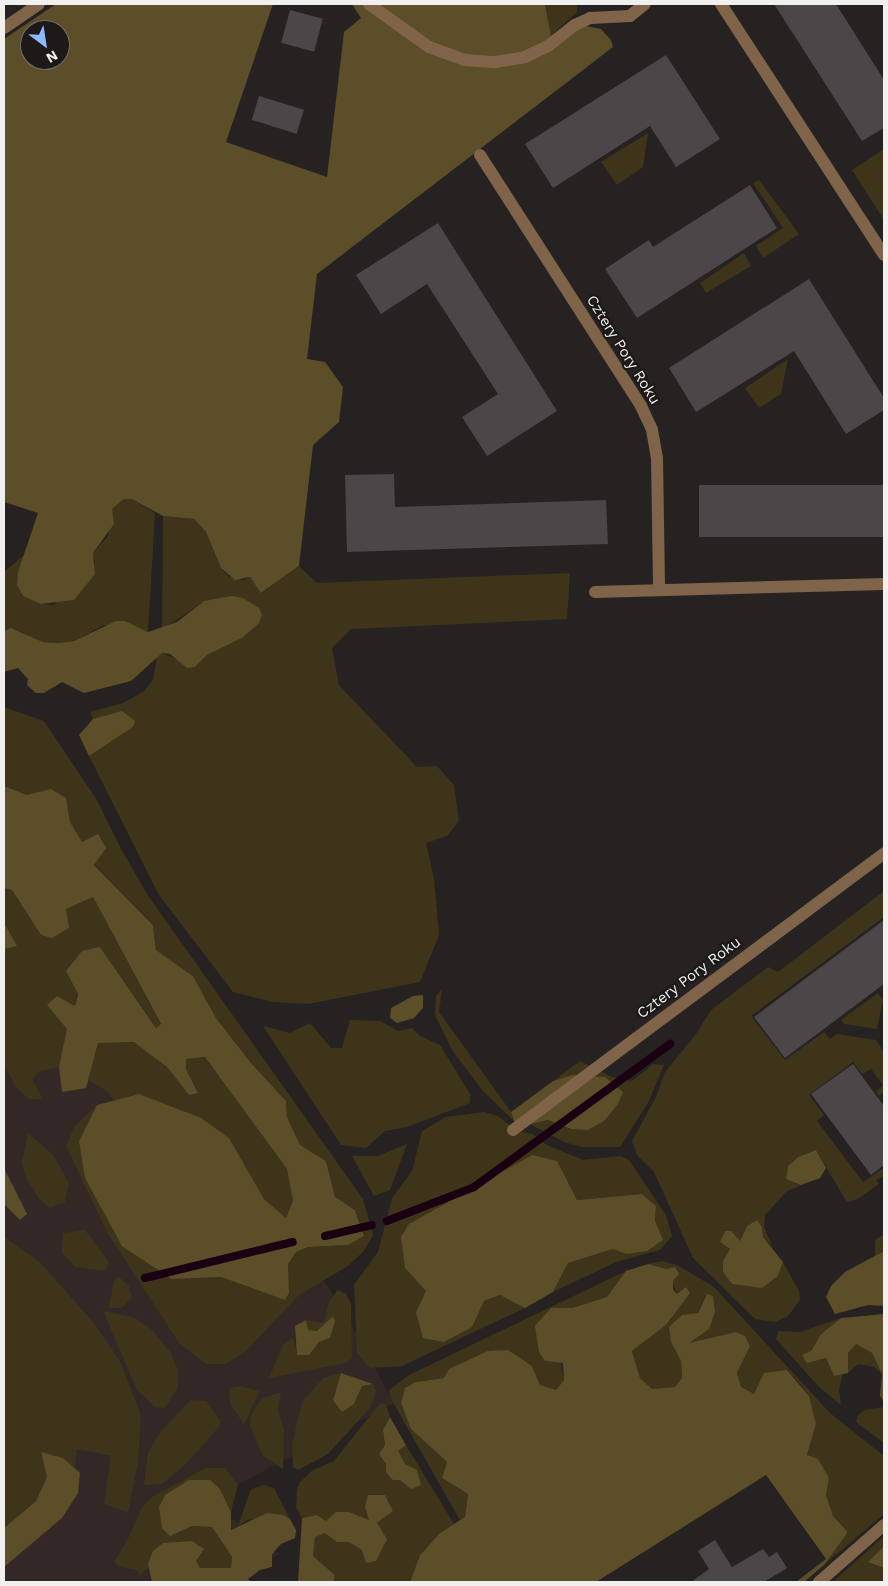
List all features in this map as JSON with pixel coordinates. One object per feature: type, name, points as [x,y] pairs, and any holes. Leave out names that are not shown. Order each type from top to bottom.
[{"type":"street","points":[[4,28],[39,4]]},
{"type":"street","points":[[369,4],[429,47],[464,60],[495,62],[533,53],[590,18],[630,16],[645,4]]},
{"type":"street","points":[[721,4],[884,255]]},
{"type":"street","name":"Cztery Pory Roku","points":[[480,155],[641,406],[652,430],[657,458],[659,588]]},
{"type":"street","points":[[595,592],[659,588],[884,584]]},
{"type":"street","name":"Cztery Pory Roku","points":[[513,1130],[884,853]]},
{"type":"street","points":[[819,1582],[884,1525]]},
{"type":"shaded area","points":[[56,4],[273,4],[226,142],[327,177],[344,32],[361,18],[352,4],[545,4],[551,36],[586,26],[601,29],[611,40],[613,47],[317,274],[307,359],[325,362],[343,387],[339,422],[313,445],[299,566],[261,593],[250,577],[235,580],[221,568],[206,532],[194,519],[163,516],[132,499],[124,499],[112,509],[114,524],[93,553],[95,574],[74,600],[41,604],[23,596],[17,585],[18,572],[38,513],[4,502],[4,39],[20,28],[20,70],[70,70],[70,20],[32,20]]},
{"type":"shaded area","points":[[545,4],[577,4],[577,12],[551,36]]},
{"type":"shaded area","points":[[648,133],[643,167],[617,185],[601,162]]},
{"type":"shaded area","points":[[884,149],[884,220],[852,170]]},
{"type":"shaded area","points":[[759,180],[799,234],[763,258],[756,246],[783,228],[753,183]]},
{"type":"shaded area","points":[[744,253],[751,266],[706,293],[700,283]]},
{"type":"shaded area","points":[[788,359],[781,394],[759,408],[745,388]]},
{"type":"shaded area","points":[[124,499],[132,499],[155,513],[148,632],[104,625],[74,641],[58,643],[43,642],[12,628],[4,631],[4,572],[24,555],[17,585],[23,596],[42,604],[54,605],[95,564],[93,553],[108,536],[112,509]]},
{"type":"shaded area","points":[[163,516],[194,519],[206,532],[221,568],[228,576],[243,580],[250,577],[262,593],[299,566],[317,583],[570,573],[567,619],[351,629],[332,648],[339,685],[417,767],[437,766],[454,785],[459,821],[447,836],[426,843],[434,878],[439,935],[420,982],[308,1004],[273,1002],[233,992],[159,895],[89,756],[133,727],[122,712],[93,719],[90,712],[123,703],[143,692],[153,680],[157,656],[162,653],[195,667],[207,655],[242,638],[251,628],[204,601],[162,630]]},
{"type":"shaded area","points":[[232,596],[243,598],[259,608],[262,615],[259,623],[242,638],[207,655],[195,667],[187,668],[170,654],[162,653],[131,681],[84,693],[62,682],[44,693],[36,693],[27,685],[28,679],[18,668],[4,672],[4,631],[11,628],[43,642],[58,643],[74,641],[116,621],[125,621],[148,632],[177,622],[204,601]]},
{"type":"shaded area","points":[[4,707],[44,721],[97,800],[121,849],[149,897],[363,1199],[373,1235],[364,1251],[348,1266],[299,1295],[246,1351],[226,1364],[206,1364],[179,1343],[108,1234],[66,1146],[74,1127],[97,1105],[79,1141],[172,1279],[221,1277],[285,1300],[289,1293],[288,1264],[296,1252],[308,1247],[348,1245],[364,1236],[355,1210],[335,1197],[326,1161],[300,1145],[287,1117],[286,1101],[251,1063],[216,1018],[193,976],[156,950],[153,924],[94,864],[97,834],[82,843],[70,822],[66,798],[27,795],[4,786]]},
{"type":"shaded area","points":[[122,711],[135,721],[133,727],[89,756],[79,735],[93,719]]},
{"type":"shaded area","points":[[4,786],[27,795],[51,789],[66,798],[70,822],[82,842],[98,834],[106,848],[94,865],[153,925],[156,950],[193,976],[216,1018],[251,1063],[286,1101],[287,1117],[300,1145],[326,1161],[335,1197],[355,1210],[364,1236],[348,1245],[308,1247],[296,1252],[288,1264],[289,1293],[285,1300],[221,1277],[172,1279],[122,1246],[85,1178],[79,1141],[97,1105],[139,1094],[201,1118],[229,1138],[264,1199],[286,1218],[293,1201],[287,1169],[205,1057],[186,1059],[186,1069],[198,1093],[189,1095],[168,1068],[134,1042],[98,1043],[86,1088],[62,1092],[59,1067],[67,1029],[47,1005],[57,996],[75,1006],[78,994],[66,971],[82,951],[100,947],[156,1028],[161,1024],[93,897],[66,909],[69,928],[52,938],[41,935],[12,890],[4,888]]},
{"type":"shaded area","points":[[4,804],[346,1314],[394,1403],[208,1500],[278,1554],[237,1582],[4,1582]]},
{"type":"shaded area","points":[[4,888],[12,890],[41,935],[66,909],[93,897],[161,1025],[157,1029],[100,947],[66,971],[77,992],[75,1006],[59,1067],[38,1072],[33,1080],[43,1099],[29,1099],[16,1087],[4,1065],[4,949],[16,946],[4,925]]},
{"type":"shaded area","points":[[884,891],[884,917],[751,1016],[785,1060],[824,1032],[830,1039],[837,1034],[876,1040],[884,1052],[884,1092],[879,1096],[876,1092],[883,1085],[871,1069],[862,1074],[853,1062],[809,1095],[824,1115],[817,1121],[863,1182],[884,1168],[884,1176],[876,1180],[879,1184],[858,1199],[847,1202],[816,1150],[798,1157],[788,1166],[786,1179],[801,1185],[786,1192],[765,1215],[764,1227],[773,1248],[763,1237],[762,1227],[747,1226],[740,1241],[720,1242],[730,1249],[723,1261],[778,1276],[783,1262],[799,1291],[800,1300],[788,1316],[775,1322],[755,1319],[693,1258],[654,1172],[637,1155],[632,1141],[656,1097],[665,1072],[696,1034],[711,1010],[768,967],[778,972]]},
{"type":"shaded area","points":[[4,925],[7,928],[17,946],[4,949]]},
{"type":"shaded area","points":[[442,989],[439,1012],[511,1112],[514,1121],[482,1090],[452,1050],[435,1015],[436,996]]},
{"type":"shaded area","points":[[878,993],[883,1000],[877,1029],[844,1024],[841,1020]]},
{"type":"shaded area","points":[[423,995],[423,1008],[414,1018],[397,1023],[390,1018],[391,1008],[413,996]]},
{"type":"shaded area","points":[[350,1020],[381,1021],[398,1031],[412,1028],[420,1036],[440,1045],[470,1094],[470,1103],[407,1127],[385,1131],[366,1148],[341,1145],[263,1026],[290,1033],[310,1023],[331,1048],[342,1048]]},
{"type":"shaded area","points":[[134,1042],[168,1068],[190,1095],[198,1093],[186,1069],[186,1059],[205,1057],[287,1169],[293,1201],[287,1219],[264,1199],[229,1138],[139,1094],[114,1101],[107,1091],[88,1080],[98,1043]]},
{"type":"shaded area","points":[[580,1061],[612,1077],[632,1081],[653,1064],[664,1065],[648,1103],[620,1147],[582,1147],[564,1142],[530,1124],[548,1120],[571,1129],[572,1075],[553,1081]]},
{"type":"shaded area","points":[[572,1075],[605,1077],[623,1092],[618,1104],[604,1121],[588,1130],[571,1129],[548,1120],[530,1124],[514,1121],[511,1112],[553,1081]]},
{"type":"shaded area","points":[[484,1112],[498,1116],[517,1131],[533,1134],[547,1145],[583,1160],[620,1156],[629,1160],[666,1215],[672,1236],[660,1250],[616,1262],[553,1292],[568,1263],[613,1249],[626,1254],[662,1240],[655,1221],[656,1206],[642,1194],[577,1200],[568,1184],[532,1155],[505,1171],[405,1268],[426,1291],[416,1312],[484,1301],[500,1295],[525,1308],[402,1366],[370,1368],[357,1353],[354,1285],[378,1252],[392,1198],[412,1171],[422,1131],[446,1117]]},
{"type":"shaded area","points":[[28,1133],[53,1155],[69,1183],[65,1202],[50,1208],[40,1200],[26,1178],[22,1162]]},
{"type":"shaded area","points":[[407,1144],[390,1190],[374,1196],[352,1156],[378,1156]]},
{"type":"shaded area","points":[[816,1150],[826,1168],[820,1178],[801,1185],[786,1179],[788,1166],[798,1157]]},
{"type":"shaded area","points":[[532,1155],[557,1161],[577,1200],[642,1194],[656,1206],[655,1221],[663,1240],[647,1251],[626,1254],[613,1249],[568,1263],[553,1292],[525,1308],[500,1295],[484,1301],[472,1327],[444,1342],[423,1338],[416,1312],[426,1291],[405,1268],[401,1237],[409,1224]]},
{"type":"shaded area","points":[[4,1168],[27,1214],[20,1220],[4,1204]]},
{"type":"shaded area","points":[[757,1220],[762,1227],[763,1237],[783,1262],[778,1276],[762,1288],[732,1284],[723,1272],[723,1261],[730,1249],[720,1242],[725,1231],[731,1231],[740,1241],[747,1226]]},
{"type":"shaded area","points":[[85,1230],[109,1262],[106,1271],[75,1267],[62,1253],[63,1233]]},
{"type":"shaded area","points":[[884,1234],[884,1251],[875,1256],[875,1240]]},
{"type":"shaded area","points":[[4,1237],[40,1262],[93,1322],[120,1361],[141,1415],[138,1462],[128,1513],[104,1504],[111,1456],[77,1449],[74,1470],[63,1458],[41,1453],[47,1477],[36,1501],[4,1528]]},
{"type":"shaded area","points":[[884,1251],[884,1306],[868,1305],[835,1314],[826,1297],[831,1286],[845,1272]]},
{"type":"shaded area","points":[[662,1261],[677,1265],[714,1287],[830,1413],[884,1456],[884,1514],[825,1564],[848,1532],[833,1516],[825,1495],[829,1478],[807,1455],[816,1424],[809,1396],[797,1380],[787,1370],[754,1395],[741,1387],[737,1373],[750,1346],[744,1336],[736,1332],[688,1344],[706,1294],[698,1313],[690,1316],[671,1342],[681,1361],[682,1378],[675,1387],[652,1389],[640,1378],[632,1351],[666,1325],[677,1294],[667,1269],[648,1264]]},
{"type":"shaded area","points":[[648,1264],[667,1269],[675,1267],[679,1274],[673,1281],[673,1289],[677,1294],[686,1287],[690,1293],[666,1325],[632,1351],[640,1378],[652,1389],[675,1387],[682,1378],[681,1361],[671,1342],[669,1327],[682,1315],[698,1313],[707,1294],[713,1296],[715,1312],[709,1329],[689,1343],[736,1332],[745,1336],[750,1346],[737,1373],[741,1387],[754,1394],[764,1373],[787,1370],[809,1396],[816,1424],[807,1455],[818,1459],[829,1478],[826,1495],[833,1516],[848,1532],[825,1564],[804,1582],[796,1582],[826,1559],[766,1475],[596,1582],[410,1582],[420,1555],[440,1533],[465,1517],[468,1494],[442,1478],[447,1462],[411,1429],[401,1403],[405,1388],[416,1382],[444,1378],[449,1369],[488,1351],[508,1350],[532,1366],[540,1385],[556,1390],[564,1380],[563,1363],[545,1361],[539,1352],[535,1326],[551,1308],[572,1308],[607,1297],[626,1271]]},
{"type":"shaded area","points":[[626,1271],[607,1297],[572,1308],[551,1308],[564,1380],[556,1390],[540,1385],[532,1366],[416,1382],[411,1429],[447,1462],[442,1478],[468,1494],[465,1517],[460,1520],[391,1399],[389,1390],[409,1375]]},
{"type":"shaded area","points":[[119,1277],[129,1286],[132,1297],[122,1308],[109,1308],[114,1280]]},
{"type":"shaded area","points":[[338,1290],[346,1294],[351,1304],[352,1358],[346,1363],[269,1378],[283,1345],[293,1337],[297,1355],[309,1354],[319,1342],[330,1338],[333,1317],[317,1331],[308,1330],[306,1320],[324,1323],[329,1301]]},
{"type":"shaded area","points":[[103,1311],[133,1317],[151,1329],[171,1353],[178,1370],[178,1387],[165,1408],[155,1407],[137,1390]]},
{"type":"shaded area","points":[[884,1314],[884,1403],[880,1395],[882,1374],[872,1353],[856,1344],[848,1353],[848,1373],[834,1376],[826,1358],[807,1363],[802,1355],[811,1351],[821,1334],[841,1318]]},
{"type":"shaded area","points":[[333,1316],[335,1321],[330,1338],[319,1342],[309,1355],[297,1355],[295,1326],[306,1320],[308,1330],[317,1331]]},
{"type":"shaded area","points":[[841,1318],[821,1334],[811,1351],[826,1358],[834,1376],[843,1374],[839,1390],[841,1405],[819,1387],[776,1339],[779,1331],[800,1332]]},
{"type":"shaded area","points":[[856,1344],[872,1353],[882,1374],[874,1367],[858,1364],[848,1373],[848,1353]]},
{"type":"shaded area","points":[[341,1373],[333,1399],[354,1404],[362,1386],[373,1384],[376,1391],[370,1408],[328,1454],[298,1470],[293,1467],[292,1444],[302,1402],[323,1378]]},
{"type":"shaded area","points":[[341,1373],[373,1384],[362,1386],[354,1404],[342,1412],[333,1400]]},
{"type":"shaded area","points":[[240,1386],[259,1391],[244,1425],[231,1405],[229,1395],[230,1388]]},
{"type":"shaded area","points":[[281,1392],[278,1411],[284,1430],[283,1469],[263,1456],[250,1426],[251,1415],[261,1399]]},
{"type":"shaded area","points":[[191,1400],[206,1401],[221,1421],[218,1428],[186,1464],[162,1484],[144,1485],[148,1452],[161,1431]]},
{"type":"shaded area","points":[[380,1403],[386,1404],[390,1417],[383,1430],[385,1445],[380,1454],[411,1489],[398,1451],[406,1445],[454,1524],[440,1533],[420,1555],[410,1582],[333,1582],[334,1573],[313,1556],[315,1537],[323,1531],[337,1542],[349,1542],[362,1550],[377,1523],[393,1511],[385,1495],[369,1520],[326,1522],[317,1515],[302,1518],[296,1507],[297,1490],[300,1482],[313,1470],[334,1461]]},
{"type":"shaded area","points":[[884,1407],[884,1443],[856,1422],[858,1415],[865,1410]]},
{"type":"shaded area","points":[[390,1417],[406,1445],[398,1451],[405,1464],[417,1470],[421,1485],[411,1489],[400,1480],[393,1480],[386,1472],[386,1464],[379,1454],[385,1445],[383,1430]]},
{"type":"shaded area","points":[[41,1452],[63,1458],[80,1473],[78,1493],[62,1518],[4,1567],[4,1528],[36,1501],[47,1477]]},
{"type":"shaded area","points":[[206,1468],[225,1468],[238,1484],[231,1512],[220,1489],[192,1526],[212,1527],[232,1557],[231,1569],[200,1568],[195,1561],[148,1564],[149,1567],[139,1576],[137,1570],[120,1567],[114,1562],[127,1541],[141,1509],[153,1496]]},
{"type":"shaded area","points":[[189,1480],[210,1480],[220,1489],[231,1512],[231,1530],[267,1513],[283,1515],[290,1519],[296,1530],[295,1538],[281,1544],[272,1554],[272,1567],[260,1570],[248,1579],[251,1582],[152,1582],[148,1564],[153,1551],[163,1543],[192,1541],[204,1549],[196,1561],[200,1568],[231,1568],[232,1557],[212,1527],[192,1526],[170,1536],[162,1528],[159,1507],[165,1495]]},
{"type":"shaded area","points":[[264,1485],[274,1488],[290,1519],[283,1515],[247,1520],[238,1526],[251,1489]]},
{"type":"shaded area","points":[[368,1495],[385,1495],[393,1511],[377,1523],[387,1539],[376,1561],[366,1563],[362,1550],[349,1542],[337,1542],[325,1533],[315,1537],[313,1556],[334,1574],[334,1581],[298,1582],[302,1518],[317,1515],[326,1521],[336,1512],[349,1512],[369,1520],[365,1507]]},
{"type":"shaded area","points":[[884,1536],[884,1546],[869,1562],[884,1568],[884,1582],[833,1582]]},
{"type":"shaded area","points":[[884,1546],[884,1568],[868,1562]]},
{"type":"building","points":[[774,4],[836,4],[884,80],[884,128],[862,141]]},
{"type":"building","points":[[290,10],[323,19],[314,52],[281,43]]},
{"type":"building","points":[[666,55],[720,139],[676,167],[650,126],[553,188],[525,144]]},
{"type":"building","points":[[259,96],[304,110],[297,134],[252,120]]},
{"type":"building","points":[[750,185],[777,228],[637,318],[605,269],[649,240],[653,247]]},
{"type":"building","points":[[438,223],[557,411],[487,456],[462,417],[498,394],[427,284],[381,314],[356,275]]},
{"type":"building","points":[[809,279],[884,398],[884,410],[846,434],[794,351],[696,412],[669,368]]},
{"type":"building","points":[[394,474],[395,507],[606,500],[608,544],[347,552],[345,475]]},
{"type":"building","points":[[699,485],[884,485],[884,537],[699,537]]},
{"type":"building","points":[[884,920],[884,984],[785,1058],[754,1017]]},
{"type":"building","points":[[853,1064],[884,1106],[884,1165],[871,1175],[811,1094]]},
{"type":"building","points":[[715,1540],[732,1567],[763,1549],[769,1557],[777,1552],[787,1568],[764,1582],[691,1582],[709,1569],[698,1551]]},
{"type":"waterway","points":[[387,1221],[474,1187],[670,1044]]},
{"type":"waterway","points":[[325,1236],[372,1225]]},
{"type":"waterway","points":[[145,1278],[293,1242]]}]
